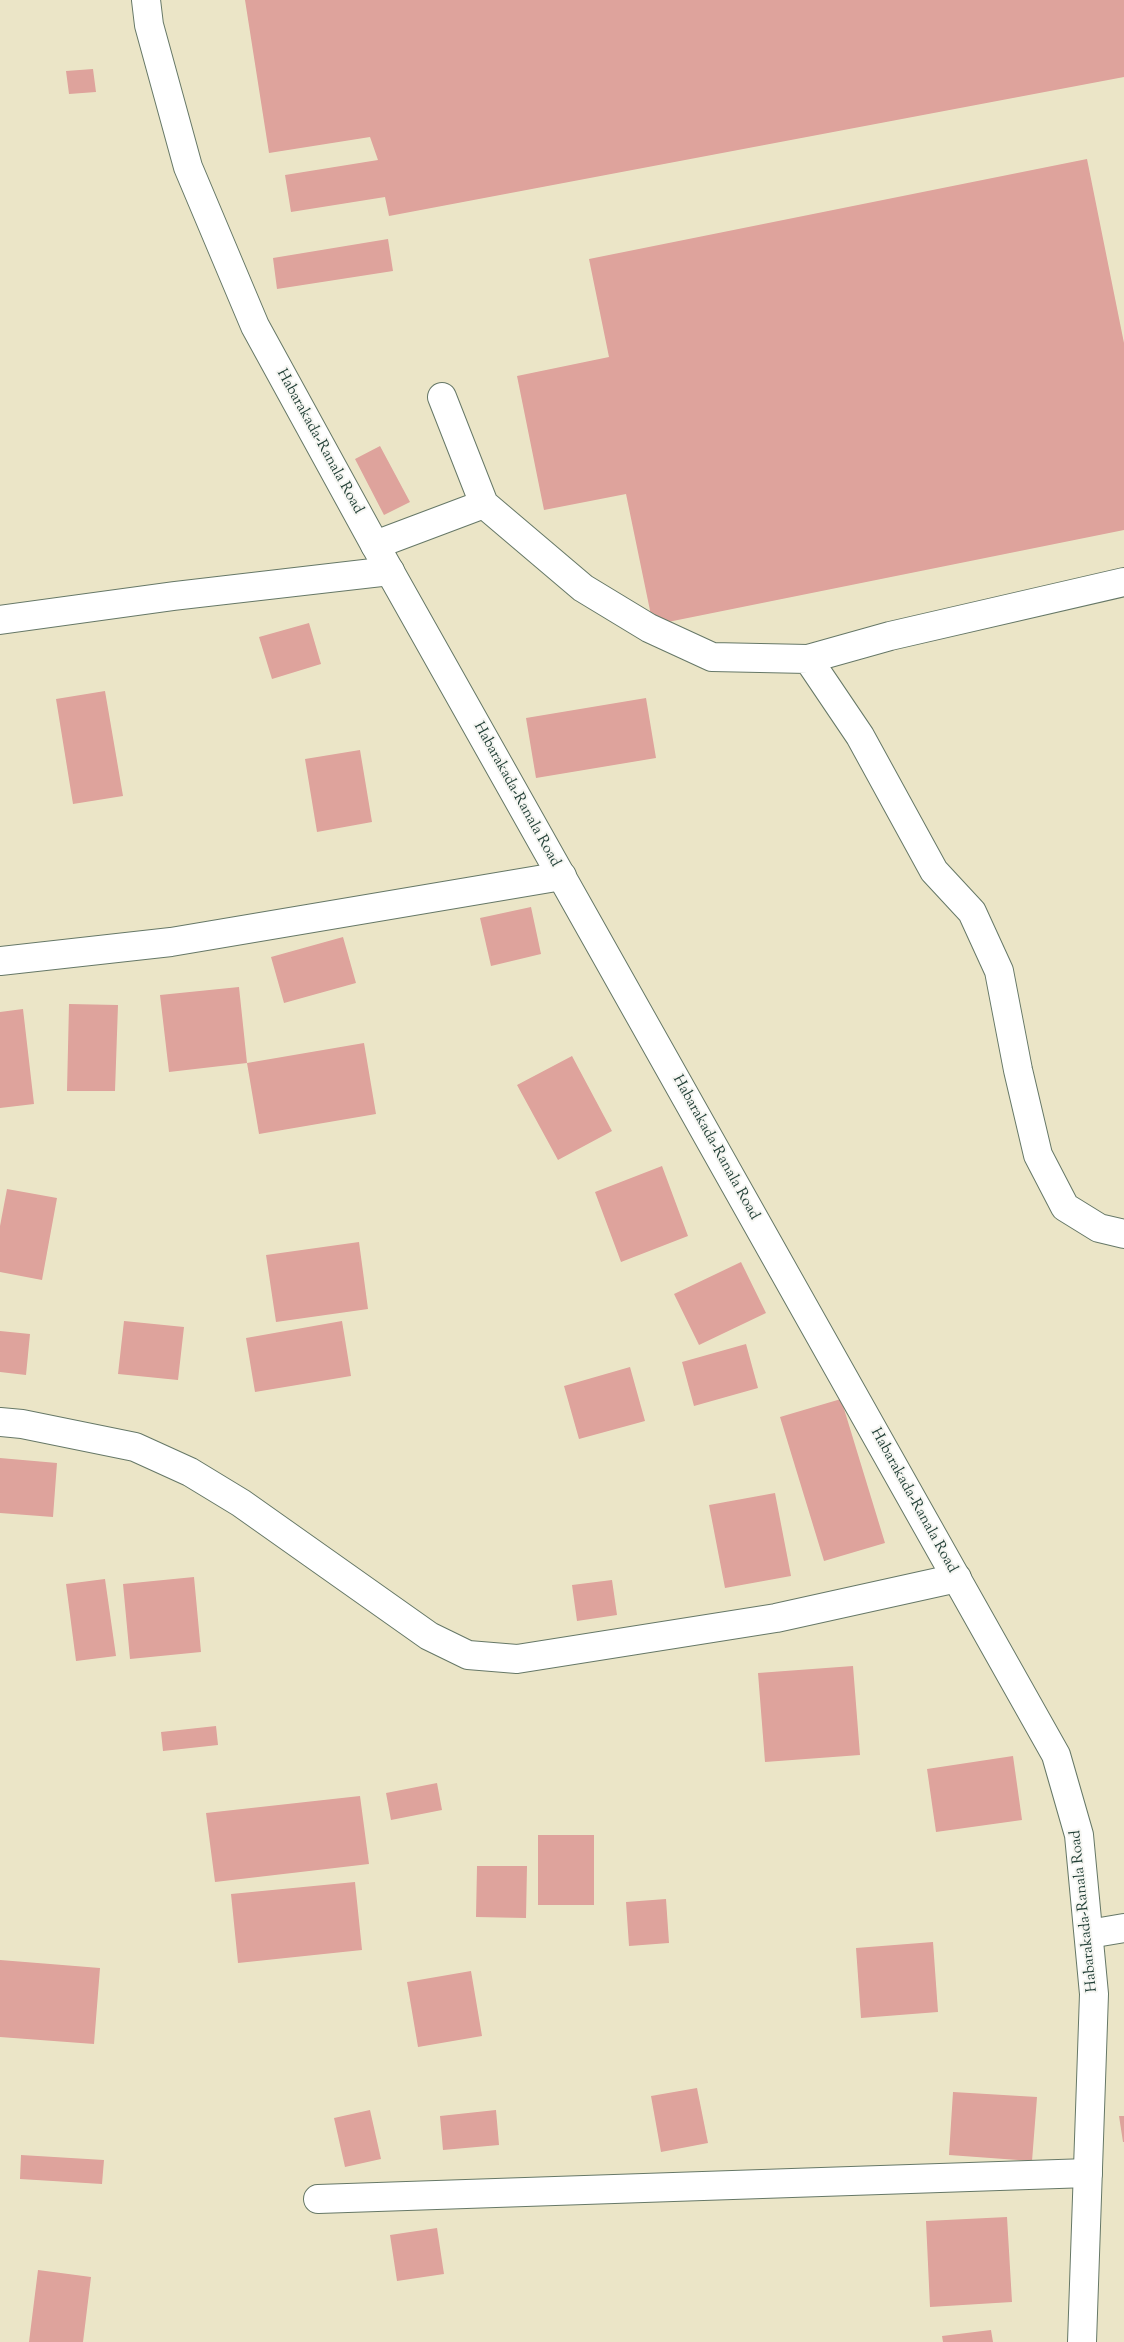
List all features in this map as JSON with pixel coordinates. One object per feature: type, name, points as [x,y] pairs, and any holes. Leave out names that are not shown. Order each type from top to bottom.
[{"type":"street","name":"Habarakada-Ranala Road","points":[[146,0],[149,25],[188,167],[251,317],[375,545],[1056,1756],[1079,1835],[1094,1994],[1082,2342]]},
{"type":"street","points":[[442,397],[484,504],[583,588],[649,628],[712,657],[808,659],[890,636],[1124,582]]},
{"type":"street","points":[[375,545],[484,504]]},
{"type":"street","points":[[0,620],[174,596],[390,571]]},
{"type":"street","points":[[808,659],[860,736],[934,871],[972,912],[999,971],[1018,1070],[1038,1155],[1065,1207],[1099,1228],[1124,1234]]},
{"type":"street","points":[[0,961],[171,942],[562,876]]},
{"type":"street","points":[[0,1422],[22,1424],[135,1446],[190,1472],[241,1503],[429,1636],[468,1655],[517,1660],[776,1618],[956,1578]]},
{"type":"street","points":[[1088,1934],[1124,1928]]},
{"type":"street","points":[[318,2199],[1088,2173]]},
{"type":"building","points":[[245,0],[1124,0],[1124,77],[389,216],[385,197],[291,212],[285,175],[378,160],[370,137],[269,153]]},
{"type":"building","points":[[93,69],[96,92],[69,94],[66,71]]},
{"type":"building","points":[[1087,159],[1124,343],[1124,530],[653,625],[626,494],[544,510],[517,376],[609,357],[589,259]]},
{"type":"building","points":[[388,239],[393,271],[277,289],[273,258]]},
{"type":"building","points":[[380,446],[410,502],[384,515],[355,459]]},
{"type":"building","points":[[309,623],[321,664],[272,679],[259,637]]},
{"type":"building","points":[[105,691],[123,796],[73,804],[56,699]]},
{"type":"building","points":[[646,698],[656,758],[536,778],[526,718]]},
{"type":"building","points":[[360,750],[372,822],[317,832],[305,759]]},
{"type":"building","points":[[531,907],[541,954],[491,966],[480,918]]},
{"type":"building","points":[[343,937],[356,983],[284,1003],[271,957]]},
{"type":"building","points":[[239,987],[247,1063],[169,1072],[160,995]]},
{"type":"building","points":[[69,1004],[118,1005],[115,1091],[67,1091]]},
{"type":"building","points":[[23,1009],[34,1104],[0,1108],[0,1012]]},
{"type":"building","points":[[364,1043],[376,1114],[259,1134],[247,1063]]},
{"type":"building","points":[[572,1056],[612,1131],[558,1160],[517,1085]]},
{"type":"building","points":[[662,1166],[688,1236],[621,1262],[595,1192]]},
{"type":"building","points":[[7,1189],[57,1198],[42,1280],[0,1272],[0,1226]]},
{"type":"building","points":[[359,1242],[368,1309],[276,1322],[266,1255]]},
{"type":"building","points":[[741,1262],[766,1313],[699,1345],[674,1294]]},
{"type":"building","points":[[124,1321],[184,1327],[178,1380],[118,1374]]},
{"type":"building","points":[[342,1321],[351,1376],[255,1392],[246,1338]]},
{"type":"building","points":[[0,1331],[30,1334],[26,1375],[0,1372]]},
{"type":"building","points":[[746,1344],[758,1388],[694,1406],[682,1362]]},
{"type":"building","points":[[630,1367],[645,1421],[579,1439],[564,1386]]},
{"type":"building","points":[[841,1399],[885,1543],[824,1561],[780,1417]]},
{"type":"building","points":[[0,1458],[57,1463],[53,1517],[0,1513]]},
{"type":"building","points":[[775,1493],[791,1576],[725,1588],[709,1505]]},
{"type":"building","points":[[194,1577],[201,1652],[130,1659],[123,1584]]},
{"type":"building","points":[[105,1579],[116,1656],[76,1661],[66,1584]]},
{"type":"building","points":[[612,1580],[617,1615],[577,1621],[572,1585]]},
{"type":"building","points":[[853,1666],[860,1755],[765,1762],[758,1673]]},
{"type":"building","points":[[216,1726],[218,1745],[163,1751],[161,1732]]},
{"type":"building","points":[[1013,1756],[1022,1820],[936,1832],[927,1769]]},
{"type":"building","points":[[437,1783],[442,1810],[391,1820],[386,1793]]},
{"type":"building","points":[[360,1796],[369,1864],[215,1882],[206,1813]]},
{"type":"building","points":[[538,1835],[594,1835],[594,1905],[538,1905]]},
{"type":"building","points":[[477,1866],[527,1866],[526,1918],[476,1917]]},
{"type":"building","points":[[355,1882],[362,1950],[238,1963],[231,1894]]},
{"type":"building","points":[[666,1899],[669,1943],[629,1946],[626,1902]]},
{"type":"building","points":[[933,1942],[938,2012],[861,2018],[856,1948]]},
{"type":"building","points":[[0,1960],[100,1968],[94,2044],[0,2037]]},
{"type":"building","points":[[471,1971],[482,2036],[418,2047],[407,1982]]},
{"type":"building","points":[[697,2088],[708,2143],[661,2152],[651,2096]]},
{"type":"building","points":[[953,2092],[1037,2097],[1032,2161],[949,2155]]},
{"type":"building","points":[[370,2110],[381,2159],[345,2167],[334,2118]]},
{"type":"building","points":[[496,2110],[499,2145],[443,2150],[440,2116]]},
{"type":"building","points":[[1119,2116],[1124,2116],[1124,2142],[1123,2142]]},
{"type":"building","points":[[21,2155],[104,2160],[102,2184],[20,2179]]},
{"type":"building","points":[[1007,2217],[1012,2302],[930,2307],[926,2221]]},
{"type":"building","points":[[437,2228],[444,2274],[397,2281],[390,2235]]},
{"type":"building","points":[[38,2270],[91,2277],[83,2342],[29,2342]]},
{"type":"building","points":[[991,2330],[993,2342],[943,2342],[942,2336]]}]
